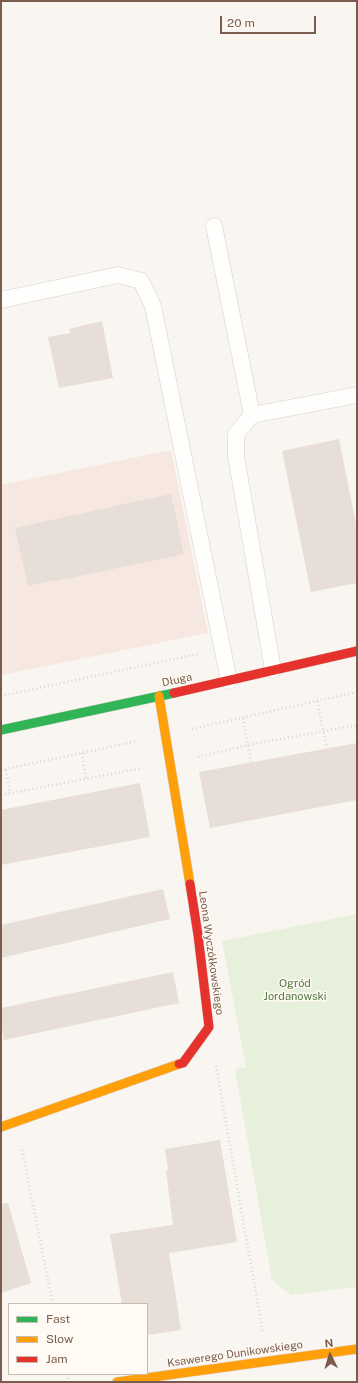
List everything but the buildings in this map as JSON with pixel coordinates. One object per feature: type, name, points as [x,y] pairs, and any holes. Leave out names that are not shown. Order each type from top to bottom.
[{"type":"street","name":"Długa","points":[[1,730],[229,681],[357,651]]},
{"type":"street","name":"Leona Wyczółkowskiego","points":[[1,1127],[183,1063],[209,1027],[198,935],[159,696]]},
{"type":"street","name":"Ksawerego Dunikowskiego","points":[[117,1382],[357,1349]]},
{"type":"lane","points":[[214,226],[252,415]]},
{"type":"lane","points":[[1,300],[118,275],[141,281],[153,306],[229,681]]},
{"type":"lane","points":[[274,670],[236,456],[236,434],[252,415],[357,395]]},
{"type":"path","points":[[1,696],[223,649]]},
{"type":"path","points":[[317,701],[327,748]]},
{"type":"path","points":[[243,718],[251,762]]},
{"type":"path","points":[[1,795],[170,763],[248,745],[357,725]]},
{"type":"path","points":[[82,753],[86,779]]},
{"type":"path","points":[[6,770],[10,793]]},
{"type":"path","points":[[222,1102],[268,1362]]},
{"type":"path","points":[[22,1152],[53,1303]]},
{"type":"shaded area","points":[[171,450],[208,633],[1,675],[1,485]]},
{"type":"green space","name":"Ogród Jordanowski","points":[[357,914],[357,1287],[291,1295],[272,1280],[235,1069],[246,1067],[222,941]]},
{"type":"traffic: fast","points":[[1,730],[174,693]]},
{"type":"traffic: slow","points":[[159,696],[190,884]]},
{"type":"traffic: slow","points":[[1,1127],[179,1064]]},
{"type":"traffic: slow","points":[[117,1382],[357,1349]]},
{"type":"traffic: jam","points":[[174,693],[357,651]]},
{"type":"traffic: jam","points":[[179,1064],[183,1063],[209,1027],[198,935],[190,884]]}]
